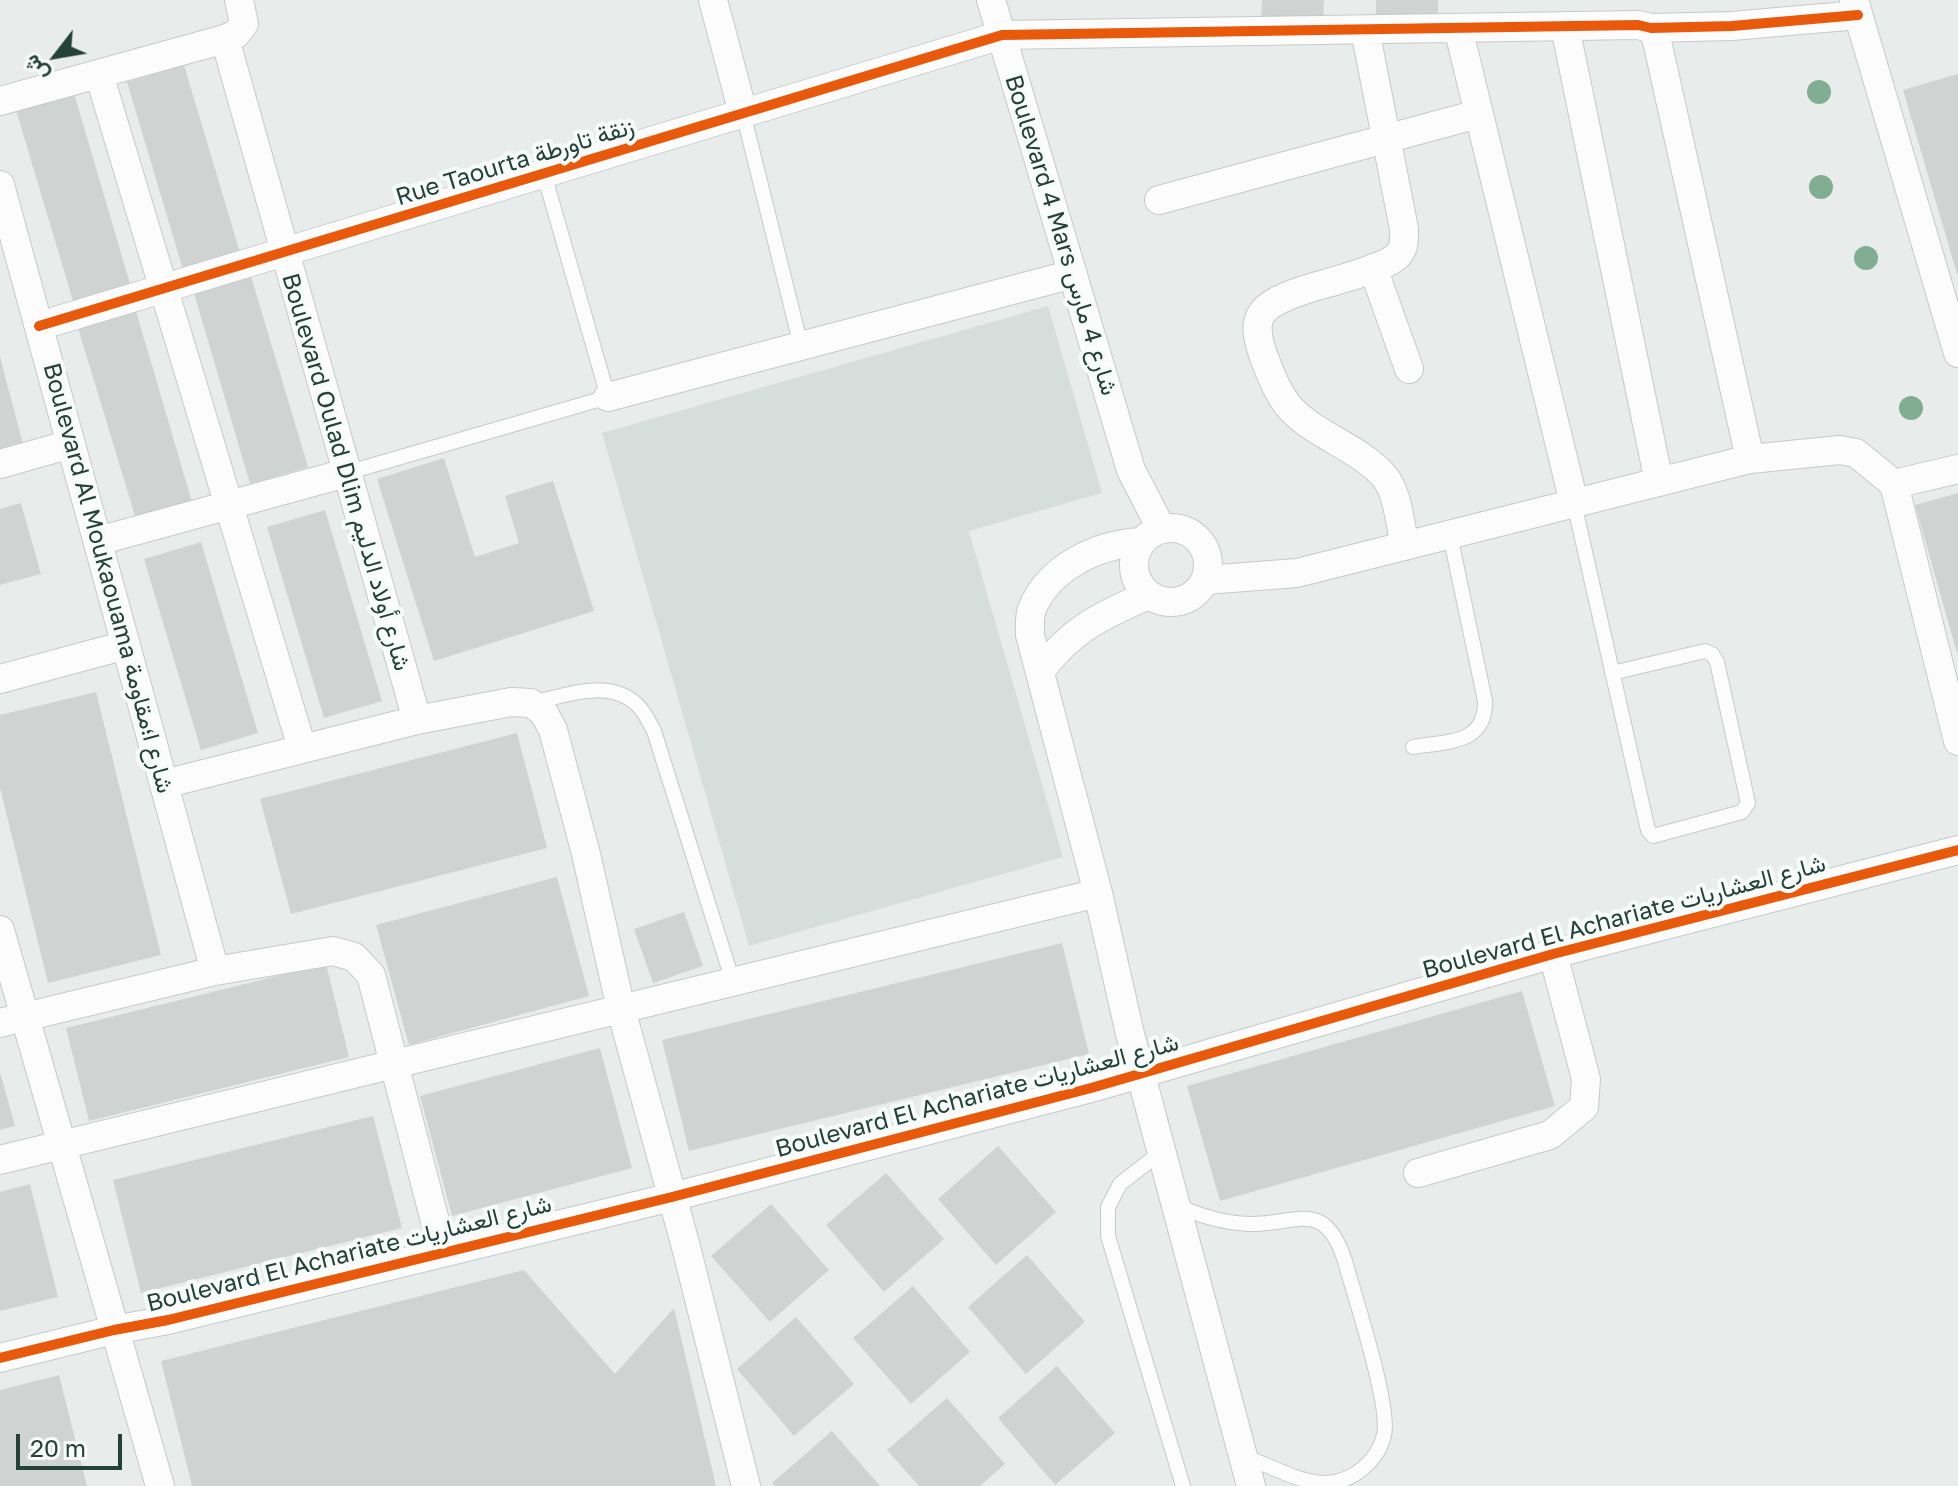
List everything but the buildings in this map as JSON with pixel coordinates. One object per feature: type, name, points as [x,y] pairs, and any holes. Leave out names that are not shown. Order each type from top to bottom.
[{"type":"street","points":[[0,101],[225,39],[236,34],[244,24],[239,0]]},
{"type":"street","points":[[713,0],[743,113]]},
{"type":"street","name":"Boulevard 4 Mars شارع 4 مارس","points":[[991,0],[1151,535]]},
{"type":"street","points":[[1856,8],[1958,353]]},
{"type":"street","name":"Rue Taourta زنقة تاورطة","points":[[39,326],[1002,35],[1732,26],[1856,8]]},
{"type":"street","points":[[1565,27],[1659,482]]},
{"type":"street","points":[[1458,28],[1574,503]]},
{"type":"street","points":[[1651,28],[1750,459]]},
{"type":"street","points":[[1365,30],[1404,229],[1403,247],[1396,258],[1373,268],[1280,298],[1256,322],[1256,339],[1277,390],[1291,409],[1371,463],[1387,478],[1405,546]]},
{"type":"street","name":"Boulevard Oulad Dlim شارع أولاد الدليم","points":[[225,39],[417,720]]},
{"type":"street","points":[[99,74],[302,748]]},
{"type":"street","points":[[1159,200],[1478,114]]},
{"type":"street","name":"Boulevard Al Moukaouama شارع ا؛مقاومة","points":[[0,185],[215,971]]},
{"type":"street","points":[[1373,268],[1409,369]]},
{"type":"street","points":[[608,397],[1073,274]]},
{"type":"street","points":[[0,464],[71,444]]},
{"type":"street","points":[[1205,580],[1297,573],[1750,459],[1840,450],[1856,453],[1894,484],[1958,741]]},
{"type":"street","points":[[1894,484],[1958,469]]},
{"type":"street","points":[[98,541],[346,473]]},
{"type":"street","points":[[1151,535],[1134,556],[1133,570],[1138,584],[1148,595],[1164,602],[1181,601],[1195,594],[1205,580],[1209,564],[1204,547],[1193,534],[1178,528],[1117,543],[1079,558],[1059,574],[1041,594],[1031,612],[1030,635],[1098,893],[1141,1075],[1251,1486]]},
{"type":"street","points":[[1041,670],[1069,637],[1148,595]]},
{"type":"street","points":[[0,679],[126,645]]},
{"type":"street","points":[[164,784],[417,720],[511,702],[531,703],[544,713],[553,730],[586,854],[621,1009],[746,1486]]},
{"type":"street","name":"Boulevard El Achariate شارع العشاريات","points":[[0,1358],[672,1197],[1141,1075],[1553,954],[1958,850]]},
{"type":"street","points":[[0,1160],[1098,893]]},
{"type":"street","points":[[0,930],[12,1020],[62,1145],[160,1486]]},
{"type":"street","points":[[12,1020],[215,971],[333,951],[354,957],[371,975],[443,1252]]},
{"type":"street","points":[[1418,1173],[1550,1135],[1584,1107],[1586,1079],[1553,954]]},
{"type":"lane","points":[[743,113],[801,346]]},
{"type":"lane","points":[[346,473],[608,397],[544,174]]},
{"type":"lane","points":[[1574,503],[1612,673],[1648,830],[1653,836],[1742,812],[1748,803],[1717,662],[1712,654],[1705,651],[1612,673]]},
{"type":"lane","points":[[1413,747],[1476,732],[1485,717],[1485,701],[1450,535]]},
{"type":"lane","points":[[531,703],[582,690],[622,694],[640,708],[654,731],[733,982]]},
{"type":"lane","points":[[1161,1152],[1120,1184],[1108,1207],[1108,1236],[1183,1486]]},
{"type":"lane","points":[[1176,1205],[1200,1216],[1227,1222],[1254,1224],[1302,1217],[1323,1224],[1338,1240],[1345,1261],[1383,1407],[1384,1434],[1373,1459],[1353,1477],[1326,1483],[1299,1477],[1244,1455]]},
{"type":"shaded area","points":[[1048,306],[1102,493],[969,531],[1063,857],[749,946],[602,433]]},
{"type":"cycle path","points":[[39,326],[1002,35],[1638,25],[1651,28],[1732,26],[1858,15]]},
{"type":"cycle path","points":[[0,1358],[672,1197],[1091,1088],[1553,954],[1958,850]]}]
